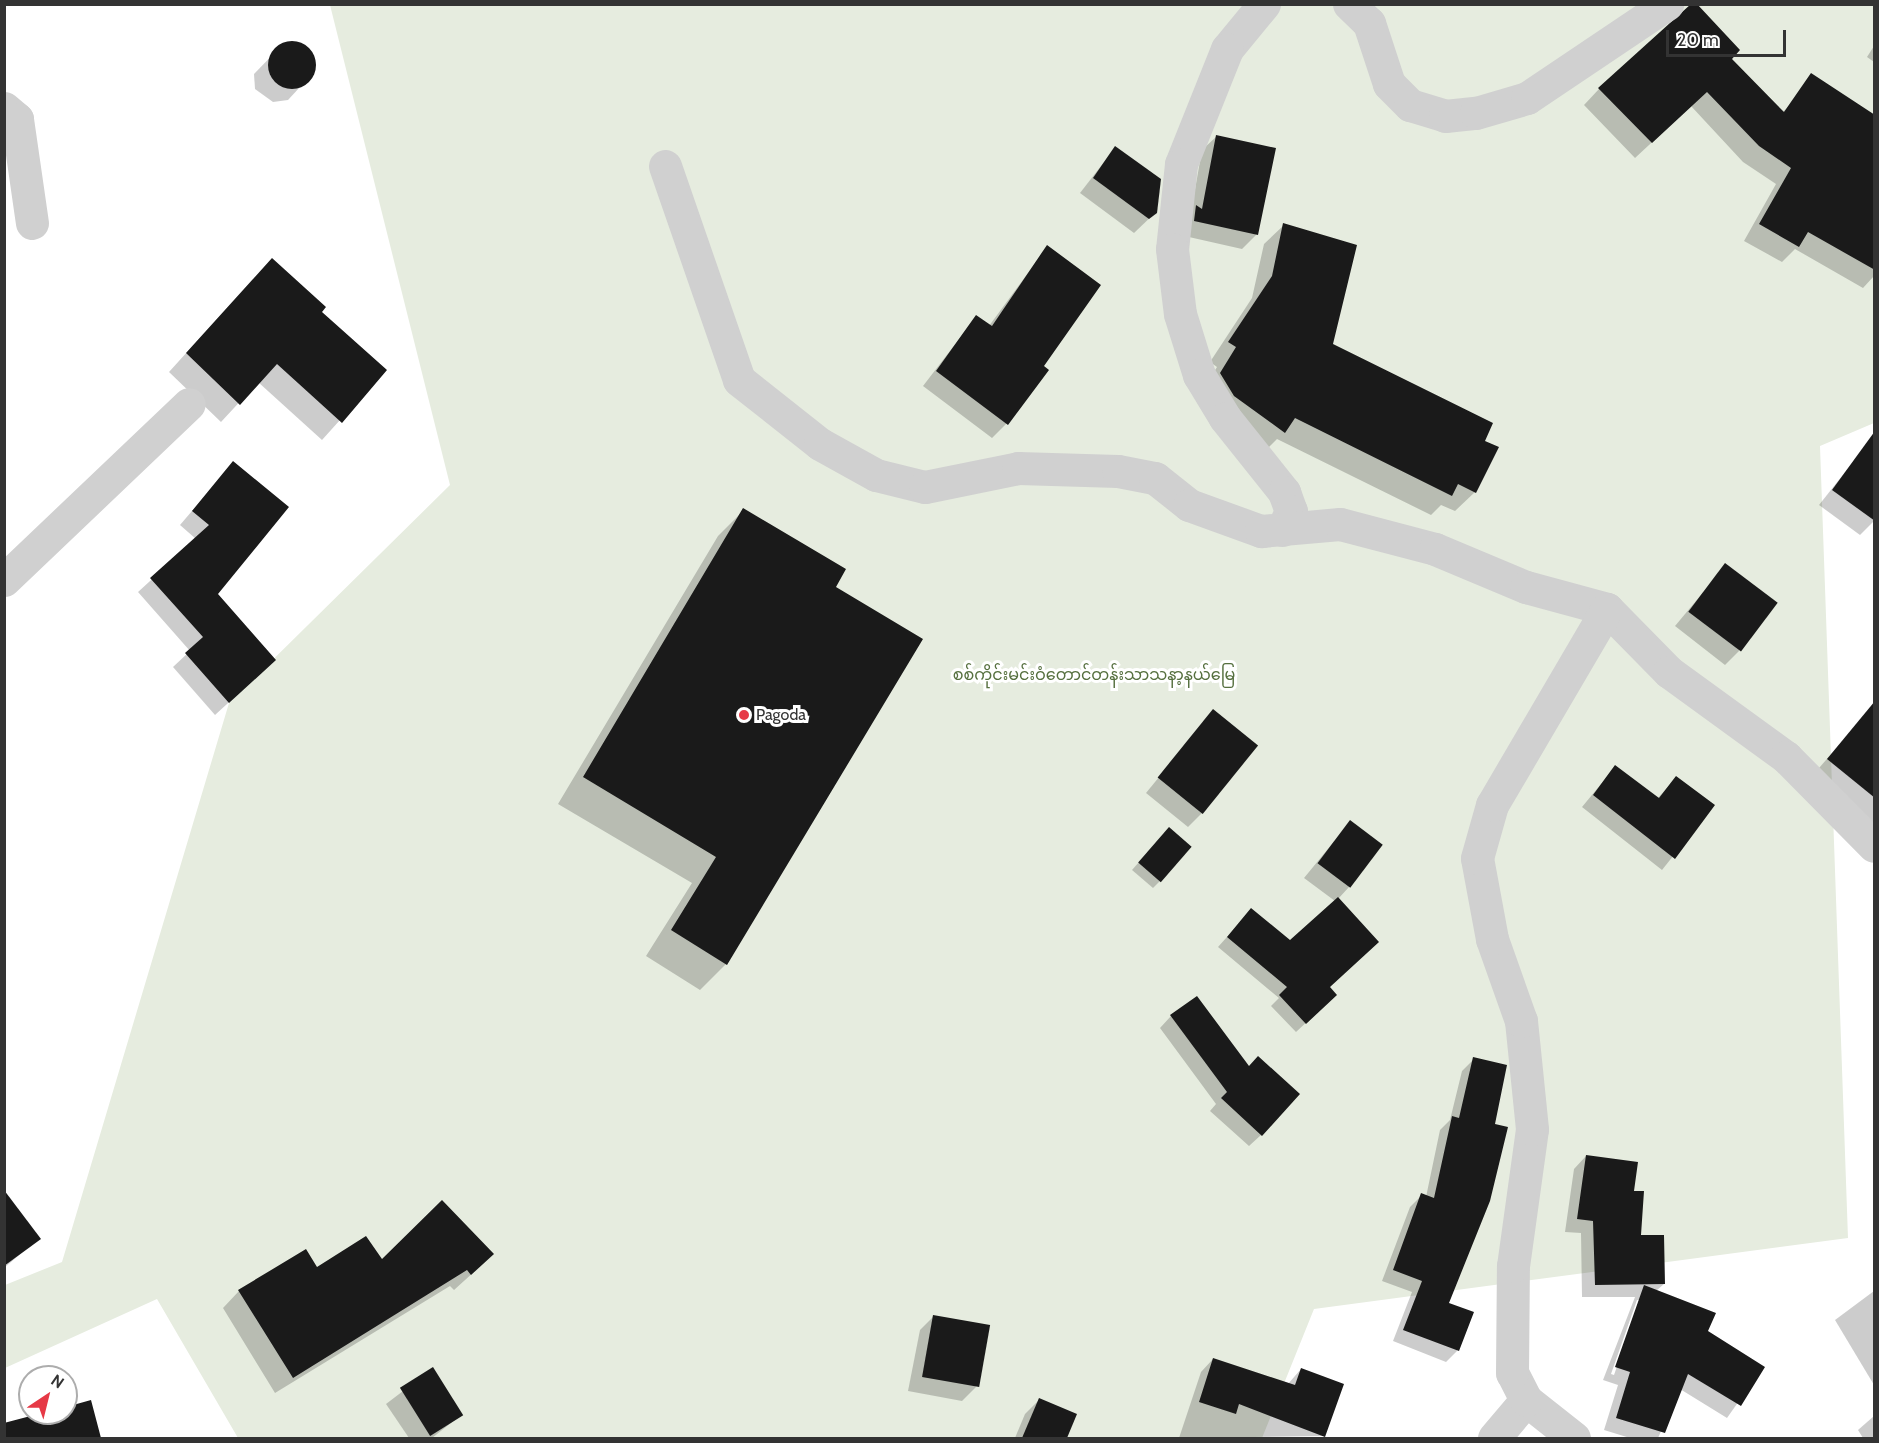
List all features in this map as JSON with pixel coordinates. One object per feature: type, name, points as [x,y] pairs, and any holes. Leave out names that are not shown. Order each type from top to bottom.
[{"type":"street","points":[[1264,4],[1227,49],[1181,164],[1172,249],[1180,314],[1199,375],[1225,418],[1284,492],[1291,510],[1282,530]]},
{"type":"street","points":[[1349,4],[1369,23],[1389,84],[1410,105],[1445,116],[1476,113],[1527,98],[1667,4]]},
{"type":"street","points":[[4,108],[16,120],[32,223]]},
{"type":"street","points":[[665,166],[739,380],[820,444],[876,475],[925,487],[1018,468],[1063,467],[1155,478],[1189,505],[1261,531],[1340,524],[1435,549],[1526,587],[1607,609],[1669,672],[1786,757],[1875,846]]},
{"type":"street","points":[[4,580],[189,404]]},
{"type":"street","points":[[1574,1438],[1526,1400],[1512,1372],[1513,1266],[1532,1129],[1521,1021],[1492,939],[1477,858],[1492,805],[1607,609]]},
{"type":"street","points":[[1494,1438],[1526,1400]]},
{"type":"green space","name":"စစ်ကိုင်းမင်းဝံတောင်တန်းသာသနာ့နယ်မြေ","points":[[330,5],[1874,5],[1874,423],[1820,446],[1848,1238],[1314,1309],[1262,1438],[238,1438],[157,1299],[5,1368],[5,1285],[62,1262],[229,703],[450,485]]},
{"type":"building","points":[[1691,4],[1697,4],[1740,50],[1732,59],[1784,112],[1811,73],[1875,115],[1875,270],[1808,232],[1799,247],[1759,224],[1791,168],[1759,146],[1707,92],[1652,143],[1598,88]]},
{"type":"building","points":[[287,41],[297,41],[312,51],[316,65],[315,74],[306,85],[297,89],[287,89],[272,79],[268,70],[268,60],[278,45]]},
{"type":"building","points":[[1216,135],[1276,148],[1258,235],[1194,221],[1196,205],[1202,209]]},
{"type":"building","points":[[1115,146],[1161,179],[1157,213],[1149,219],[1093,178]]},
{"type":"building","points":[[1283,223],[1357,245],[1333,344],[1493,423],[1485,441],[1499,447],[1476,493],[1458,484],[1452,496],[1295,418],[1285,433],[1234,396],[1220,373],[1236,347],[1228,342],[1272,276]]},
{"type":"building","points":[[1047,245],[1101,285],[1044,366],[1049,370],[1008,425],[936,371],[976,315],[992,326]]},
{"type":"building","points":[[272,258],[326,307],[322,312],[387,370],[342,423],[277,364],[240,405],[186,353]]},
{"type":"building","points":[[1875,431],[1875,521],[1832,490]]},
{"type":"building","points":[[233,461],[289,507],[218,594],[276,660],[229,703],[185,653],[203,637],[150,578],[209,525],[192,511]]},
{"type":"building","points":[[743,508],[846,569],[836,587],[923,639],[727,965],[671,930],[716,857],[583,777]]},
{"type":"building","points":[[1725,563],[1778,603],[1741,651],[1688,612]]},
{"type":"building","points":[[1875,701],[1875,798],[1827,759]]},
{"type":"building","points":[[1213,709],[1258,746],[1203,814],[1158,777]]},
{"type":"building","points":[[1615,765],[1659,798],[1676,776],[1715,805],[1675,859],[1593,795]]},
{"type":"building","points":[[1350,820],[1383,845],[1350,888],[1318,863]]},
{"type":"building","points":[[1169,827],[1192,847],[1161,882],[1138,862]]},
{"type":"building","points":[[1338,897],[1379,942],[1330,987],[1337,995],[1306,1024],[1279,995],[1287,987],[1227,937],[1251,908],[1290,940]]},
{"type":"building","points":[[1197,996],[1249,1066],[1258,1056],[1300,1094],[1262,1136],[1221,1098],[1227,1092],[1170,1015]]},
{"type":"building","points":[[1473,1057],[1507,1065],[1495,1124],[1508,1127],[1490,1201],[1449,1303],[1474,1312],[1459,1351],[1403,1330],[1422,1281],[1393,1270],[1421,1193],[1434,1198],[1452,1116],[1459,1118]]},
{"type":"building","points":[[1586,1155],[1638,1162],[1634,1191],[1644,1191],[1641,1235],[1664,1235],[1665,1284],[1595,1285],[1593,1221],[1577,1219]]},
{"type":"building","points":[[4,1190],[41,1239],[4,1266]]},
{"type":"building","points":[[442,1200],[494,1254],[471,1275],[467,1270],[293,1378],[238,1290],[306,1249],[317,1267],[366,1236],[382,1259]]},
{"type":"building","points":[[1644,1285],[1716,1313],[1708,1331],[1765,1367],[1741,1406],[1688,1374],[1665,1433],[1616,1418],[1630,1372],[1615,1367]]},
{"type":"building","points":[[933,1315],[990,1325],[979,1387],[922,1377]]},
{"type":"building","points":[[1213,1358],[1295,1385],[1301,1368],[1344,1384],[1325,1437],[1239,1404],[1236,1414],[1199,1402]]},
{"type":"building","points":[[433,1367],[463,1415],[430,1436],[400,1388]]},
{"type":"building","points":[[1039,1398],[1077,1414],[1067,1438],[1022,1438]]},
{"type":"building","points":[[91,1400],[101,1438],[4,1438],[4,1423],[18,1419],[18,1425],[78,1425],[78,1404]]},
{"type":"place","name":"Pagoda","points":[[744,715]]}]
